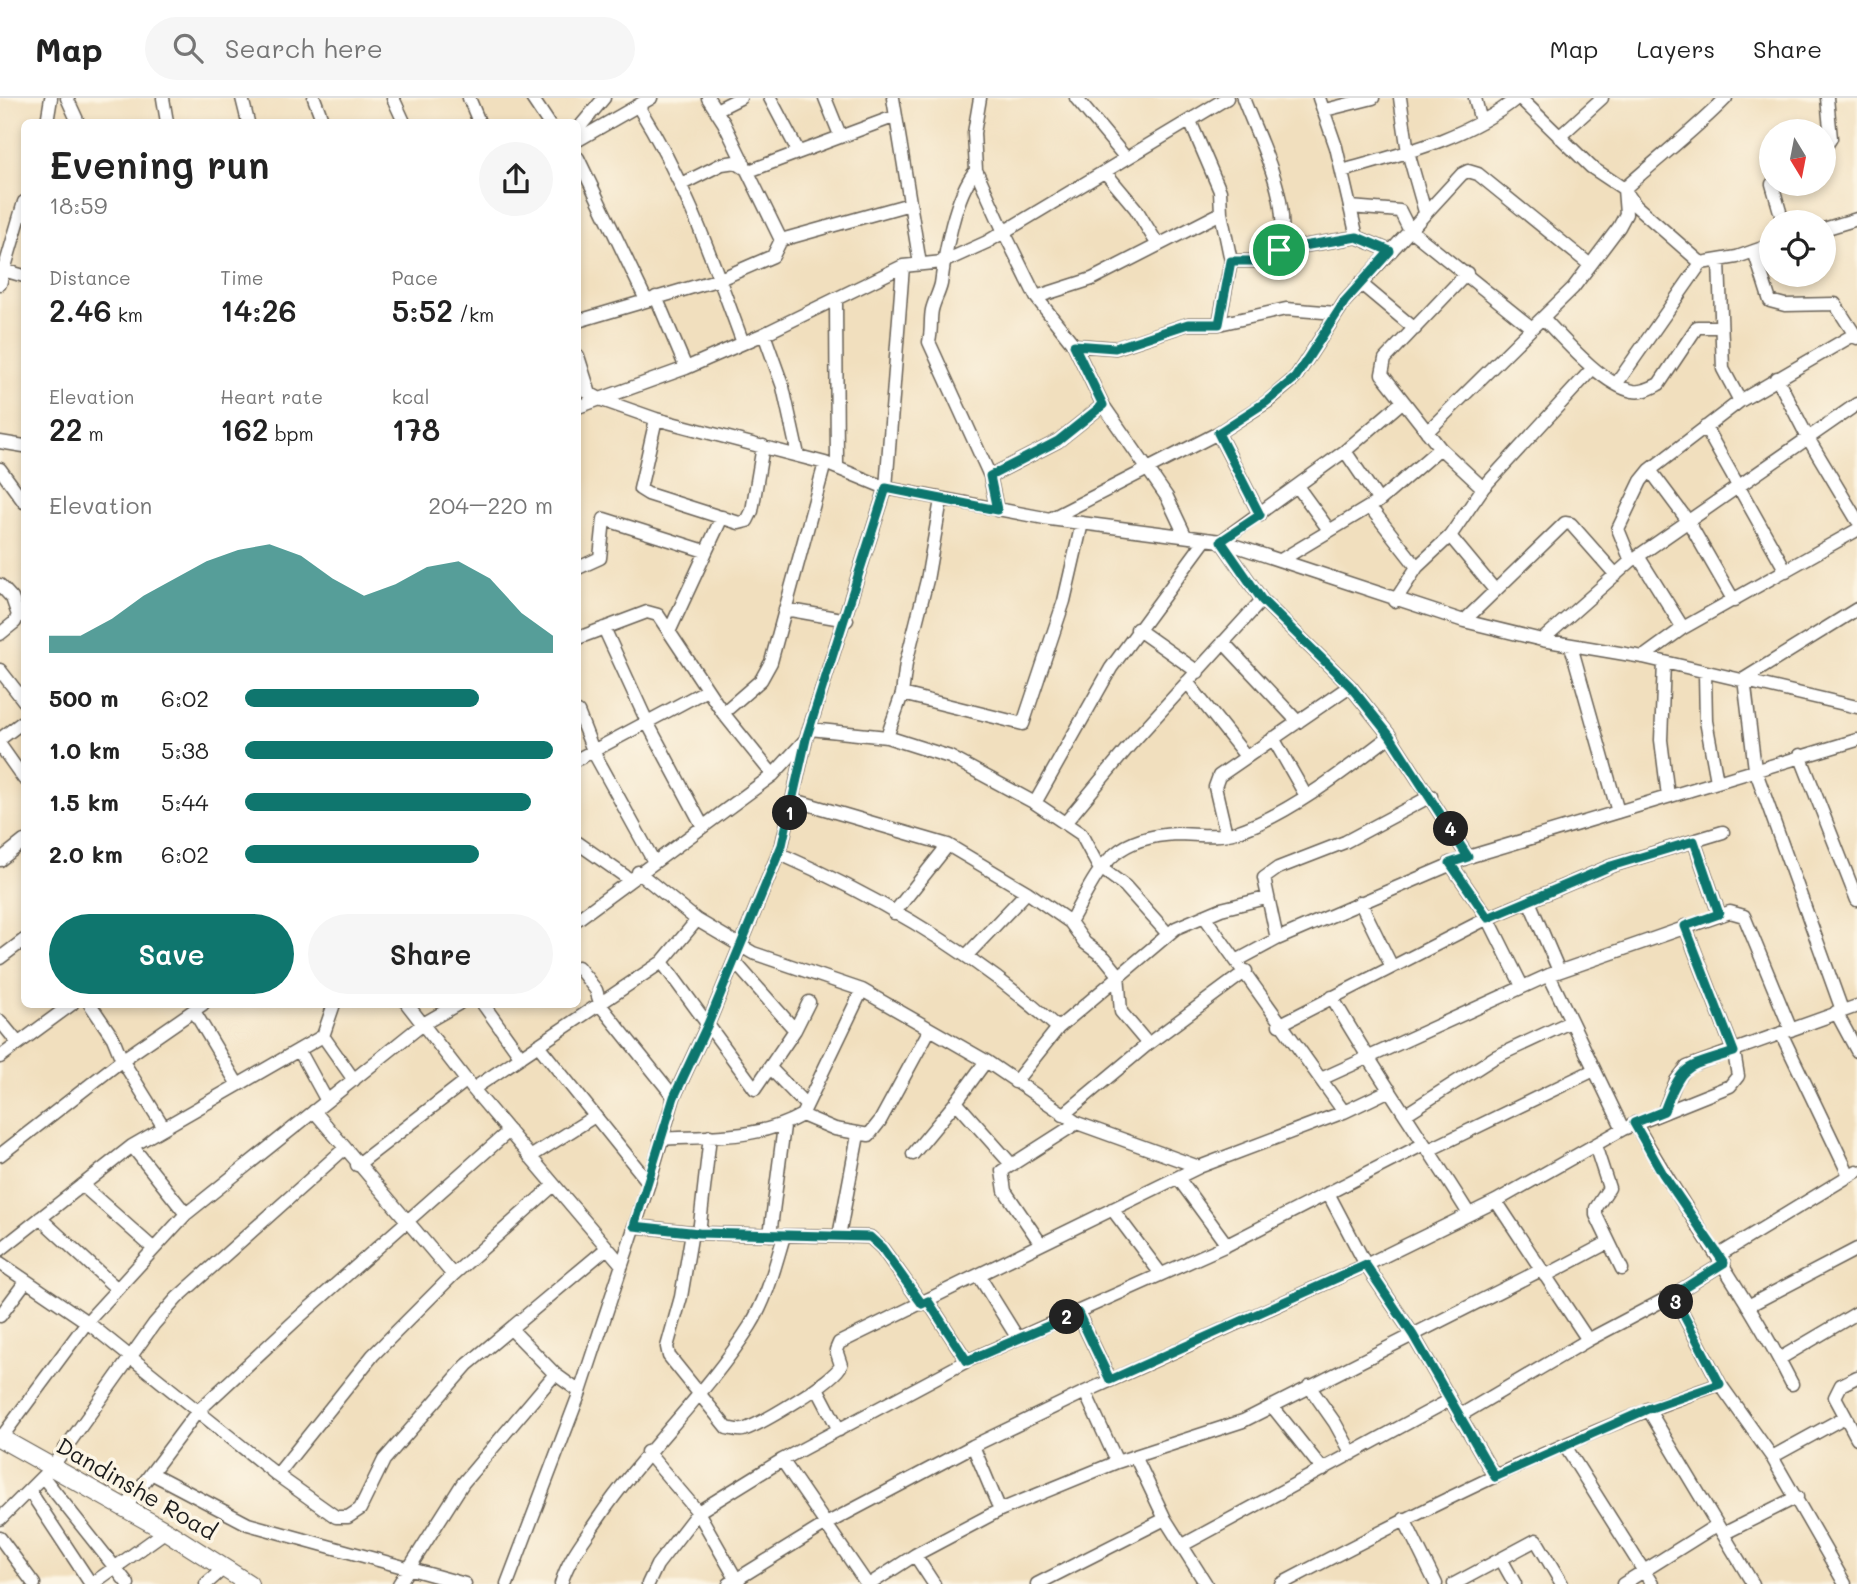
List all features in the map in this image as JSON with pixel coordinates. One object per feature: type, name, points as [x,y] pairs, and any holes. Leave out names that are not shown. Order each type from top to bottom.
[{"type":"street","points":[[48,119],[51,98]]},
{"type":"street","points":[[67,98],[77,119]]},
{"type":"street","points":[[163,98],[166,119]]},
{"type":"street","points":[[242,98],[247,119]]},
{"type":"street","points":[[314,98],[322,119]]},
{"type":"street","points":[[393,98],[403,119]]},
{"type":"street","points":[[468,98],[478,119]]},
{"type":"street","points":[[532,98],[546,119]]},
{"type":"street","points":[[581,125],[604,98]]},
{"type":"street","points":[[581,138],[651,98]]},
{"type":"street","points":[[708,98],[749,171],[781,240]]},
{"type":"street","points":[[716,110],[740,98]]},
{"type":"street","points":[[769,98],[798,151]]},
{"type":"street","points":[[825,98],[839,135]]},
{"type":"street","points":[[893,98],[920,264]]},
{"type":"street","points":[[980,98],[974,133],[976,170],[1004,232],[1036,297],[1074,345],[1103,405],[1145,470],[1167,497],[1185,535]]},
{"type":"street","points":[[1076,98],[1125,157]]},
{"type":"street","points":[[1243,98],[1281,203],[1283,238],[1279,250]]},
{"type":"street","points":[[1319,98],[1342,170],[1357,237]]},
{"type":"street","points":[[1325,110],[1373,98]]},
{"type":"street","points":[[1400,98],[1408,152],[1425,212]]},
{"type":"street","points":[[1475,98],[1481,122]]},
{"type":"street","points":[[1342,170],[1408,152],[1481,122],[1518,98],[1570,144],[1591,167],[1624,189],[1636,206],[1701,264]]},
{"type":"street","points":[[1559,137],[1602,98]]},
{"type":"street","points":[[1624,189],[1664,153],[1694,131],[1726,98]]},
{"type":"street","points":[[1827,98],[1829,119]]},
{"type":"street","points":[[581,405],[596,397],[686,368],[764,334],[903,266],[943,262],[1004,232],[1105,172],[1125,157],[1190,121],[1220,100]]},
{"type":"street","points":[[638,106],[682,184],[743,343]]},
{"type":"street","points":[[749,171],[839,135],[896,116]]},
{"type":"street","points":[[1190,121],[1220,191],[1221,213],[1231,261],[1219,324]]},
{"type":"street","points":[[682,184],[722,164],[735,162],[749,171]]},
{"type":"street","points":[[581,164],[686,368]]},
{"type":"street","points":[[976,170],[964,191],[943,262],[941,286],[932,312],[934,325],[929,342],[990,476],[997,510]]},
{"type":"street","points":[[1050,519],[1218,433],[1266,402],[1295,378],[1336,313],[1360,283],[1462,174],[1473,171],[1589,264]]},
{"type":"street","points":[[1105,172],[1147,224],[1158,246]]},
{"type":"street","points":[[1427,432],[1573,288],[1626,215],[1624,189]]},
{"type":"street","points":[[581,320],[720,279],[773,256],[781,240],[910,204]]},
{"type":"street","points":[[1350,207],[1400,211],[1409,229],[1532,328]]},
{"type":"street","points":[[0,284],[21,211]]},
{"type":"street","points":[[1036,297],[1093,279],[1221,213]]},
{"type":"street","points":[[1836,225],[1857,219]]},
{"type":"street","points":[[1231,261],[1260,261],[1279,250],[1357,237],[1390,251]]},
{"type":"street","points":[[1617,383],[1701,264],[1759,250]]},
{"type":"street","points":[[1684,628],[1634,558],[1618,529],[1641,481],[1650,470],[1704,426],[1740,401],[1856,336],[1835,304],[1785,305],[1770,301],[1754,251]]},
{"type":"street","points":[[1719,261],[1726,378],[1740,401]]},
{"type":"street","points":[[507,1584],[580,1392],[649,1183],[674,1097],[708,1024],[778,853],[794,800],[808,734],[886,488],[903,266]]},
{"type":"street","points":[[2,270],[21,275]]},
{"type":"street","points":[[1467,273],[1381,366],[1382,374],[1402,402],[1440,448],[1483,488]]},
{"type":"street","points":[[1360,283],[1415,329]]},
{"type":"street","points":[[723,713],[761,680],[771,662],[831,465],[836,300]]},
{"type":"street","points":[[1074,345],[1115,348],[1188,324],[1219,324],[1286,309],[1336,313]]},
{"type":"street","points":[[1543,318],[1593,369],[1630,391],[1659,384],[1697,327],[1721,327]]},
{"type":"street","points":[[764,334],[783,387],[797,455]]},
{"type":"street","points":[[581,363],[596,397]]},
{"type":"street","points":[[1395,601],[1417,567],[1450,536],[1483,488],[1593,369]]},
{"type":"street","points":[[1777,378],[1808,438],[1857,520]]},
{"type":"street","points":[[581,389],[596,397],[656,419],[831,465],[886,488],[1050,519],[1221,541],[1395,601],[1464,621],[1571,646],[1643,657],[1857,707]]},
{"type":"street","points":[[1221,541],[1260,515],[1345,450],[1402,402]]},
{"type":"street","points":[[1542,640],[1634,558],[1857,404]]},
{"type":"street","points":[[990,476],[1058,441],[1103,405]]},
{"type":"street","points":[[656,419],[640,489],[648,495],[739,523],[750,518],[763,446]]},
{"type":"street","points":[[1704,426],[1786,571]]},
{"type":"street","points":[[1218,433],[1260,515]]},
{"type":"street","points":[[0,442],[21,446]]},
{"type":"street","points":[[1281,560],[1375,504],[1440,448]]},
{"type":"street","points":[[1345,450],[1375,504],[1417,567]]},
{"type":"street","points":[[0,470],[21,498]]},
{"type":"street","points":[[1650,470],[1688,521],[1734,601]]},
{"type":"street","points":[[1297,486],[1329,530]]},
{"type":"street","points":[[887,737],[902,694],[906,663],[927,580],[941,500]]},
{"type":"street","points":[[669,632],[722,517]]},
{"type":"street","points":[[581,567],[600,558],[604,519],[705,551]]},
{"type":"street","points":[[902,694],[1023,724],[1064,601],[1082,523]]},
{"type":"street","points":[[1464,621],[1565,523],[1571,524],[1616,575]]},
{"type":"street","points":[[1643,657],[1684,628],[1857,530]]},
{"type":"street","points":[[1450,536],[1494,589]]},
{"type":"street","points":[[1035,803],[1102,682],[1206,539]]},
{"type":"street","points":[[1221,541],[1262,600],[1350,686],[1390,736],[1468,857]]},
{"type":"street","points":[[0,585],[12,598],[18,615],[15,622],[0,634]]},
{"type":"street","points":[[1065,823],[1262,600]]},
{"type":"street","points":[[1744,680],[1857,608]]},
{"type":"street","points":[[785,609],[846,620]]},
{"type":"street","points":[[581,637],[653,612],[723,713],[773,775]]},
{"type":"street","points":[[604,628],[648,724],[702,825]]},
{"type":"street","points":[[1138,629],[1198,672]]},
{"type":"street","points":[[1223,642],[1298,722]]},
{"type":"street","points":[[1571,646],[1618,812]]},
{"type":"street","points":[[1664,662],[1661,740],[1668,796]]},
{"type":"street","points":[[0,670],[21,697]]},
{"type":"street","points":[[1705,673],[1706,721],[1717,781]]},
{"type":"street","points":[[1744,680],[1755,769],[1839,1011],[1857,1051]]},
{"type":"street","points":[[1187,682],[1245,755]]},
{"type":"street","points":[[1226,834],[1215,788],[1219,776],[1245,755],[1350,686]]},
{"type":"street","points":[[581,758],[707,690]]},
{"type":"street","points":[[581,720],[594,753],[653,860]]},
{"type":"street","points":[[0,739],[21,723]]},
{"type":"street","points":[[808,734],[887,737],[950,757],[1035,803],[1081,834],[1100,868],[1125,886],[1168,934]]},
{"type":"street","points":[[581,917],[653,860],[773,775],[808,734]]},
{"type":"street","points":[[1070,922],[1100,868],[1116,850],[1147,837],[1226,834],[1247,827],[1325,786],[1390,736]]},
{"type":"street","points":[[1273,738],[1306,796]]},
{"type":"street","points":[[1238,960],[1277,939],[1450,863],[1800,755],[1857,740]]},
{"type":"street","points":[[0,745],[21,775]]},
{"type":"street","points":[[1800,755],[1857,900]]},
{"type":"street","points":[[1277,939],[1266,898],[1264,878],[1270,872],[1345,842],[1431,796]]},
{"type":"street","points":[[794,800],[948,845],[1027,892],[1070,922],[1085,943],[1105,958],[1118,974],[1121,1012],[1148,1044]]},
{"type":"street","points":[[1279,1025],[1391,965],[1488,918],[1611,866],[1723,832]]},
{"type":"street","points":[[1694,841],[1719,914]]},
{"type":"street","points":[[0,860],[21,843]]},
{"type":"street","points":[[581,845],[634,876],[740,946],[862,990],[986,1061],[1077,1123],[1199,1167]]},
{"type":"street","points":[[894,913],[948,845]]},
{"type":"street","points":[[778,853],[894,913],[966,956],[1019,993],[1058,1028]]},
{"type":"street","points":[[1450,863],[1488,918],[1522,986]]},
{"type":"street","points":[[966,956],[1027,892]]},
{"type":"street","points":[[1015,1082],[1058,1028],[1168,934],[1205,916],[1266,898]]},
{"type":"street","points":[[1530,901],[1570,1022],[1594,1070],[1629,1126],[1721,1259],[1792,1384]]},
{"type":"street","points":[[1360,902],[1391,965]]},
{"type":"street","points":[[1321,1079],[1368,1060],[1554,973],[1719,914],[1737,911],[1744,915],[1786,1032],[1853,1173],[1721,1259],[1673,1295],[1588,1340],[1460,1416]]},
{"type":"street","points":[[1205,916],[1246,971],[1279,1025],[1344,1112]]},
{"type":"street","points":[[357,1165],[470,1084],[522,1057],[601,1006],[662,962],[698,920]]},
{"type":"street","points":[[647,1452],[698,1512],[735,1582],[826,1524],[974,1446],[1110,1380],[1366,1265],[1496,1201],[1629,1126],[1730,1086],[1738,1076],[1734,1052],[1685,926]]},
{"type":"street","points":[[0,958],[21,942]]},
{"type":"street","points":[[734,961],[795,1030]]},
{"type":"street","points":[[662,962],[753,1088],[758,1087],[795,1030],[809,1002]]},
{"type":"street","points":[[581,971],[596,990],[601,1006],[674,1097]]},
{"type":"street","points":[[1063,1115],[1148,1044],[1246,971]]},
{"type":"street","points":[[660,1139],[758,1133],[783,1126],[804,1110],[862,990]]},
{"type":"street","points":[[1332,997],[1368,1060],[1391,1090],[1469,1214]]},
{"type":"street","points":[[1664,1111],[1675,1081],[1687,1067],[1857,1006]]},
{"type":"street","points":[[0,1057],[66,1008]]},
{"type":"street","points":[[93,1008],[163,1126]]},
{"type":"street","points":[[0,1155],[122,1060],[199,1008],[238,1085]]},
{"type":"street","points":[[0,1250],[132,1146],[323,1036],[333,1008]]},
{"type":"street","points":[[410,1008],[530,1157],[622,1265]]},
{"type":"street","points":[[1,1438],[87,1322],[186,1214],[423,1024],[451,1008]]},
{"type":"street","points":[[486,1008],[522,1057]]},
{"type":"street","points":[[0,1021],[18,1043]]},
{"type":"street","points":[[1406,1114],[1495,1057],[1570,1022]]},
{"type":"street","points":[[770,1068],[804,1110],[858,1135],[869,1135],[930,1029]]},
{"type":"street","points":[[323,1036],[354,1080]]},
{"type":"street","points":[[538,1045],[649,1183]]},
{"type":"street","points":[[299,1050],[327,1101]]},
{"type":"street","points":[[913,1154],[986,1061]]},
{"type":"street","points":[[648,1584],[657,1565],[698,1512],[782,1460],[967,1361],[1227,1245],[1328,1193],[1594,1070]]},
{"type":"street","points":[[710,1136],[696,1233],[667,1347],[674,1364],[700,1392],[721,1422],[735,1430],[751,1426],[817,1388],[840,1368],[836,1350],[839,1343],[1199,1167],[1344,1112],[1391,1090]]},
{"type":"street","points":[[956,1102],[1011,1164]]},
{"type":"street","points":[[314,1111],[357,1165],[453,1275]]},
{"type":"street","points":[[530,1157],[595,1116]]},
{"type":"street","points":[[1041,1244],[1005,1191],[1002,1171],[1077,1123]]},
{"type":"street","points":[[769,1235],[783,1126]]},
{"type":"street","points":[[125,1508],[197,1412],[407,1220],[509,1131]]},
{"type":"street","points":[[839,1236],[858,1135]]},
{"type":"street","points":[[1595,1145],[1609,1188],[1596,1208],[1596,1215],[1622,1269]]},
{"type":"street","points":[[132,1146],[186,1214]]},
{"type":"street","points":[[0,1519],[48,1472],[154,1324],[177,1298],[344,1149]]},
{"type":"street","points":[[1178,1178],[1227,1245]]},
{"type":"street","points":[[82,1185],[154,1249]]},
{"type":"street","points":[[277,1475],[373,1355],[453,1275],[554,1185]]},
{"type":"street","points":[[1328,1193],[1366,1265],[1413,1335],[1495,1477]]},
{"type":"street","points":[[1496,1201],[1588,1340]]},
{"type":"street","points":[[1112,1209],[1161,1274]]},
{"type":"street","points":[[40,1218],[116,1288]]},
{"type":"street","points":[[634,1226],[696,1233],[839,1236],[875,1240],[925,1302],[967,1361]]},
{"type":"street","points":[[561,1584],[571,1559],[647,1452],[700,1392],[750,1326],[763,1301],[784,1236]]},
{"type":"street","points":[[782,1460],[868,1584],[915,1555],[1000,1510],[1117,1462],[1212,1434],[1609,1242]]},
{"type":"street","points":[[0,1263],[87,1322],[277,1475],[336,1517],[355,1514],[394,1448],[467,1365],[607,1248]]},
{"type":"street","points":[[1748,1306],[1857,1249]]},
{"type":"street","points":[[979,1276],[1017,1337]]},
{"type":"street","points":[[0,1316],[26,1281]]},
{"type":"street","points":[[1673,1295],[1720,1384],[1772,1457],[1845,1584]]},
{"type":"street","points":[[1078,1313],[1110,1380]]},
{"type":"street","points":[[1779,1359],[1857,1313]]},
{"type":"street","points":[[511,1329],[555,1374],[580,1392]]},
{"type":"street","points":[[399,1584],[463,1483],[555,1374]]},
{"type":"street","points":[[1857,1377],[1836,1390],[1835,1397],[1857,1438]]},
{"type":"street","points":[[1281,1584],[1404,1520],[1495,1477],[1648,1409],[1720,1384]]},
{"type":"street","points":[[1309,1386],[1335,1423],[1352,1454]]},
{"type":"street","points":[[817,1388],[839,1430]]},
{"type":"street","points":[[1085,1392],[1117,1462]]},
{"type":"street","points":[[1181,1546],[1450,1400]]},
{"type":"street","points":[[1272,1406],[1323,1471]]},
{"type":"street","points":[[1648,1409],[1753,1584]]},
{"type":"street","points":[[1772,1457],[1845,1417]]},
{"type":"street","name":"Dandinshe Road","points":[[1,1438],[48,1472],[125,1508],[248,1584]]},
{"type":"street","points":[[974,1446],[1000,1510]]},
{"type":"street","points":[[1565,1446],[1652,1584]]},
{"type":"street","points":[[1135,1456],[1165,1519],[1206,1584]]},
{"type":"street","points":[[48,1472],[128,1584]]},
{"type":"street","points":[[151,1473],[248,1524],[408,1571],[465,1584]]},
{"type":"street","points":[[29,1490],[91,1584],[166,1531]]},
{"type":"street","points":[[1623,1584],[1643,1570],[1720,1529],[1797,1497]]},
{"type":"street","points":[[1037,1584],[1165,1519]]},
{"type":"street","points":[[1404,1520],[1436,1584]]},
{"type":"street","points":[[0,1538],[34,1584]]},
{"type":"street","points":[[1454,1584],[1536,1541],[1562,1584]]},
{"type":"street","points":[[915,1555],[934,1584]]},
{"type":"street","points":[[1501,1559],[1515,1584]]},
{"type":"street","points":[[206,1584],[224,1568]]},
{"type":"route","points":[[1357,237],[1380,244],[1390,251],[1345,301],[1331,320],[1311,358],[1295,378],[1266,402],[1218,433],[1260,515],[1221,541],[1262,600],[1350,686],[1390,736],[1468,857],[1450,863],[1488,918],[1611,866],[1694,841],[1719,914],[1685,926],[1734,1052],[1687,1067],[1675,1081],[1664,1111],[1634,1123],[1663,1174],[1724,1263],[1673,1295],[1720,1384],[1648,1409],[1495,1477],[1413,1335],[1366,1265],[1110,1380],[1078,1313],[1017,1337],[967,1361],[928,1301],[922,1304],[882,1248],[870,1237],[699,1233],[634,1226],[674,1097],[708,1024],[782,845],[797,789],[806,739],[886,488],[997,510],[990,476],[1058,441],[1103,405],[1074,345],[1115,348],[1188,324],[1219,324],[1231,261],[1260,261],[1274,256],[1279,250],[1357,237]]}]
